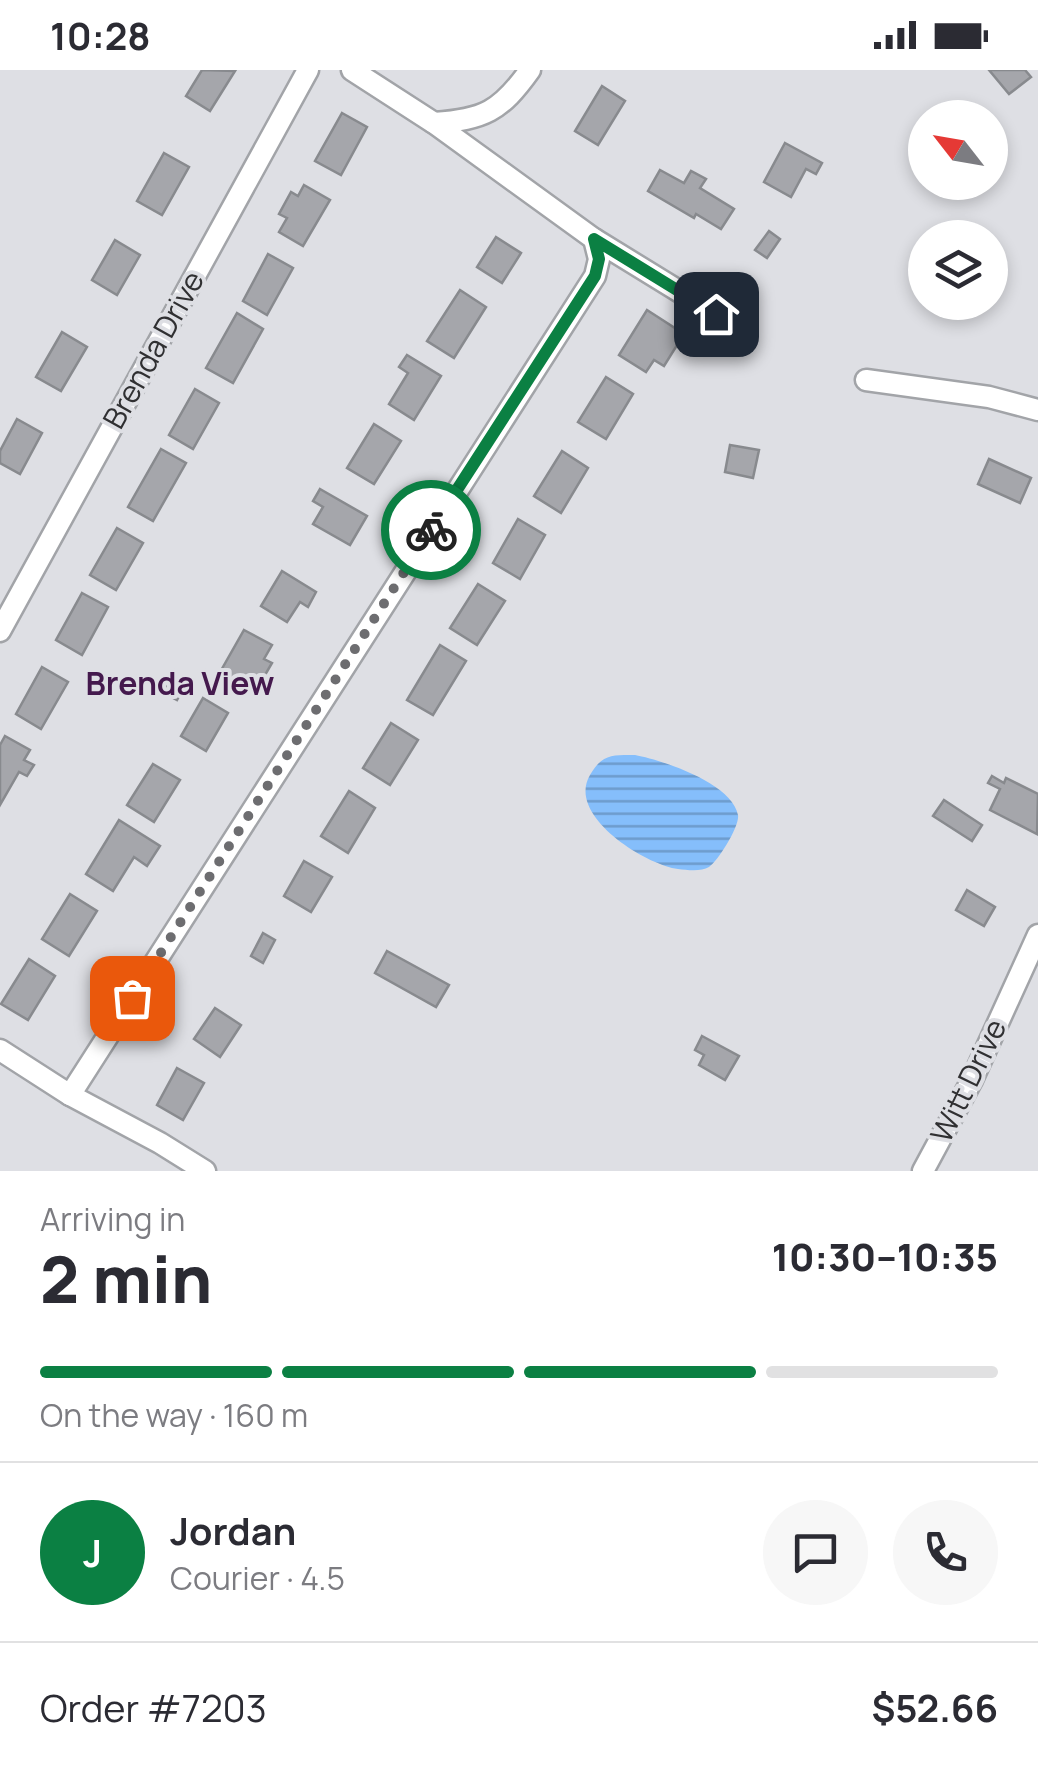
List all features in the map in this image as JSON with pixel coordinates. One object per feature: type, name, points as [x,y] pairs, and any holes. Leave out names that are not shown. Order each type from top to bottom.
[{"type":"street","name":"Brenda Drive","points":[[0,631],[308,70]]},
{"type":"street","points":[[352,70],[434,123],[594,239],[716,314]]},
{"type":"street","points":[[434,123],[471,120],[497,108],[530,70]]},
{"type":"street","points":[[70,1095],[595,276],[599,259],[594,239]]},
{"type":"street","points":[[866,380],[989,397],[1038,410]]},
{"type":"street","name":"Witt Drive","points":[[923,1171],[972,1080],[1038,935]]},
{"type":"street","points":[[0,1050],[70,1095],[205,1171]]},
{"type":"water","points":[[635,755],[694,775],[733,803],[738,815],[736,827],[709,867],[690,870],[663,865],[629,848],[598,821],[585,790],[590,775],[608,757]]},
{"type":"building","points":[[202,70],[235,71],[210,111],[186,96]]},
{"type":"building","points":[[989,70],[1025,70],[1031,77],[1009,94]]},
{"type":"building","points":[[602,86],[625,101],[598,145],[575,131]]},
{"type":"building","points":[[342,113],[367,127],[341,175],[315,161]]},
{"type":"building","points":[[785,143],[822,163],[816,174],[806,169],[791,197],[764,182]]},
{"type":"building","points":[[164,153],[189,167],[162,215],[137,201]]},
{"type":"building","points":[[660,170],[684,183],[691,171],[706,179],[700,188],[734,209],[721,229],[648,191]]},
{"type":"building","points":[[304,185],[330,200],[303,246],[279,232],[287,218],[279,214],[291,192],[298,196]]},
{"type":"building","points":[[769,231],[780,239],[767,258],[755,250]]},
{"type":"building","points":[[496,237],[521,253],[502,283],[477,267]]},
{"type":"building","points":[[115,240],[140,255],[117,295],[92,280]]},
{"type":"building","points":[[268,254],[293,268],[267,315],[243,301]]},
{"type":"building","points":[[460,290],[486,307],[454,358],[427,341]]},
{"type":"building","points":[[647,310],[684,334],[664,366],[654,360],[646,372],[619,355]]},
{"type":"building","points":[[237,313],[263,329],[233,383],[206,368]]},
{"type":"building","points":[[62,332],[87,347],[61,391],[36,377]]},
{"type":"building","points":[[407,355],[441,376],[414,420],[389,404],[408,373],[399,367]]},
{"type":"building","points":[[606,377],[633,394],[606,439],[578,422]]},
{"type":"building","points":[[195,389],[219,403],[193,449],[169,435]]},
{"type":"building","points":[[17,419],[42,433],[20,474],[0,463],[0,451]]},
{"type":"building","points":[[374,424],[401,441],[374,484],[347,468]]},
{"type":"building","points":[[730,445],[759,450],[753,478],[725,472]]},
{"type":"building","points":[[161,449],[186,463],[153,521],[128,507]]},
{"type":"building","points":[[562,451],[588,468],[561,513],[534,496]]},
{"type":"building","points":[[989,459],[1031,478],[1020,503],[978,484]]},
{"type":"building","points":[[320,489],[367,516],[350,545],[313,524],[323,507],[313,501]]},
{"type":"building","points":[[518,519],[545,535],[520,579],[493,563]]},
{"type":"building","points":[[117,528],[143,543],[116,590],[90,575]]},
{"type":"building","points":[[282,571],[316,592],[308,607],[300,602],[287,622],[261,606]]},
{"type":"building","points":[[478,584],[505,601],[477,645],[450,628]]},
{"type":"building","points":[[82,593],[108,607],[82,655],[56,640]]},
{"type":"building","points":[[244,630],[272,645],[264,659],[272,663],[254,694],[219,674]]},
{"type":"building","points":[[440,645],[466,661],[433,715],[407,700]]},
{"type":"building","points":[[42,667],[68,682],[41,729],[16,714]]},
{"type":"building","points":[[172,677],[186,683],[177,700],[164,693]]},
{"type":"building","points":[[203,698],[228,713],[206,751],[181,736]]},
{"type":"building","points":[[391,723],[418,740],[390,785],[363,768]]},
{"type":"building","points":[[5,736],[30,750],[24,760],[34,765],[27,776],[19,772],[0,805],[0,745]]},
{"type":"building","points":[[153,764],[180,780],[154,822],[127,805]]},
{"type":"building","points":[[992,776],[1004,783],[1006,778],[1038,794],[1037,834],[990,810],[1000,789],[988,783]]},
{"type":"building","points":[[349,791],[375,808],[348,853],[321,836]]},
{"type":"building","points":[[944,800],[982,825],[972,841],[933,816]]},
{"type":"building","points":[[119,820],[160,846],[147,866],[134,857],[113,891],[86,874]]},
{"type":"building","points":[[304,861],[332,877],[311,912],[284,896]]},
{"type":"building","points":[[967,890],[995,907],[984,926],[956,910]]},
{"type":"building","points":[[70,894],[97,911],[69,956],[42,939]]},
{"type":"building","points":[[263,933],[275,940],[263,963],[251,956]]},
{"type":"building","points":[[387,951],[449,985],[436,1007],[375,973]]},
{"type":"building","points":[[29,959],[55,976],[28,1020],[1,1004]]},
{"type":"building","points":[[215,1008],[241,1025],[220,1057],[194,1039]]},
{"type":"building","points":[[702,1036],[739,1056],[725,1080],[699,1065],[704,1055],[695,1050]]},
{"type":"building","points":[[177,1068],[204,1083],[183,1120],[157,1105]]},
{"type":"way so far","points":[[132,998],[431,530]]},
{"type":"district","name":"Brenda View","points":[[180,684]]},
{"type":"route","points":[[431,530],[595,276],[599,259],[594,239],[716,314]]}]
